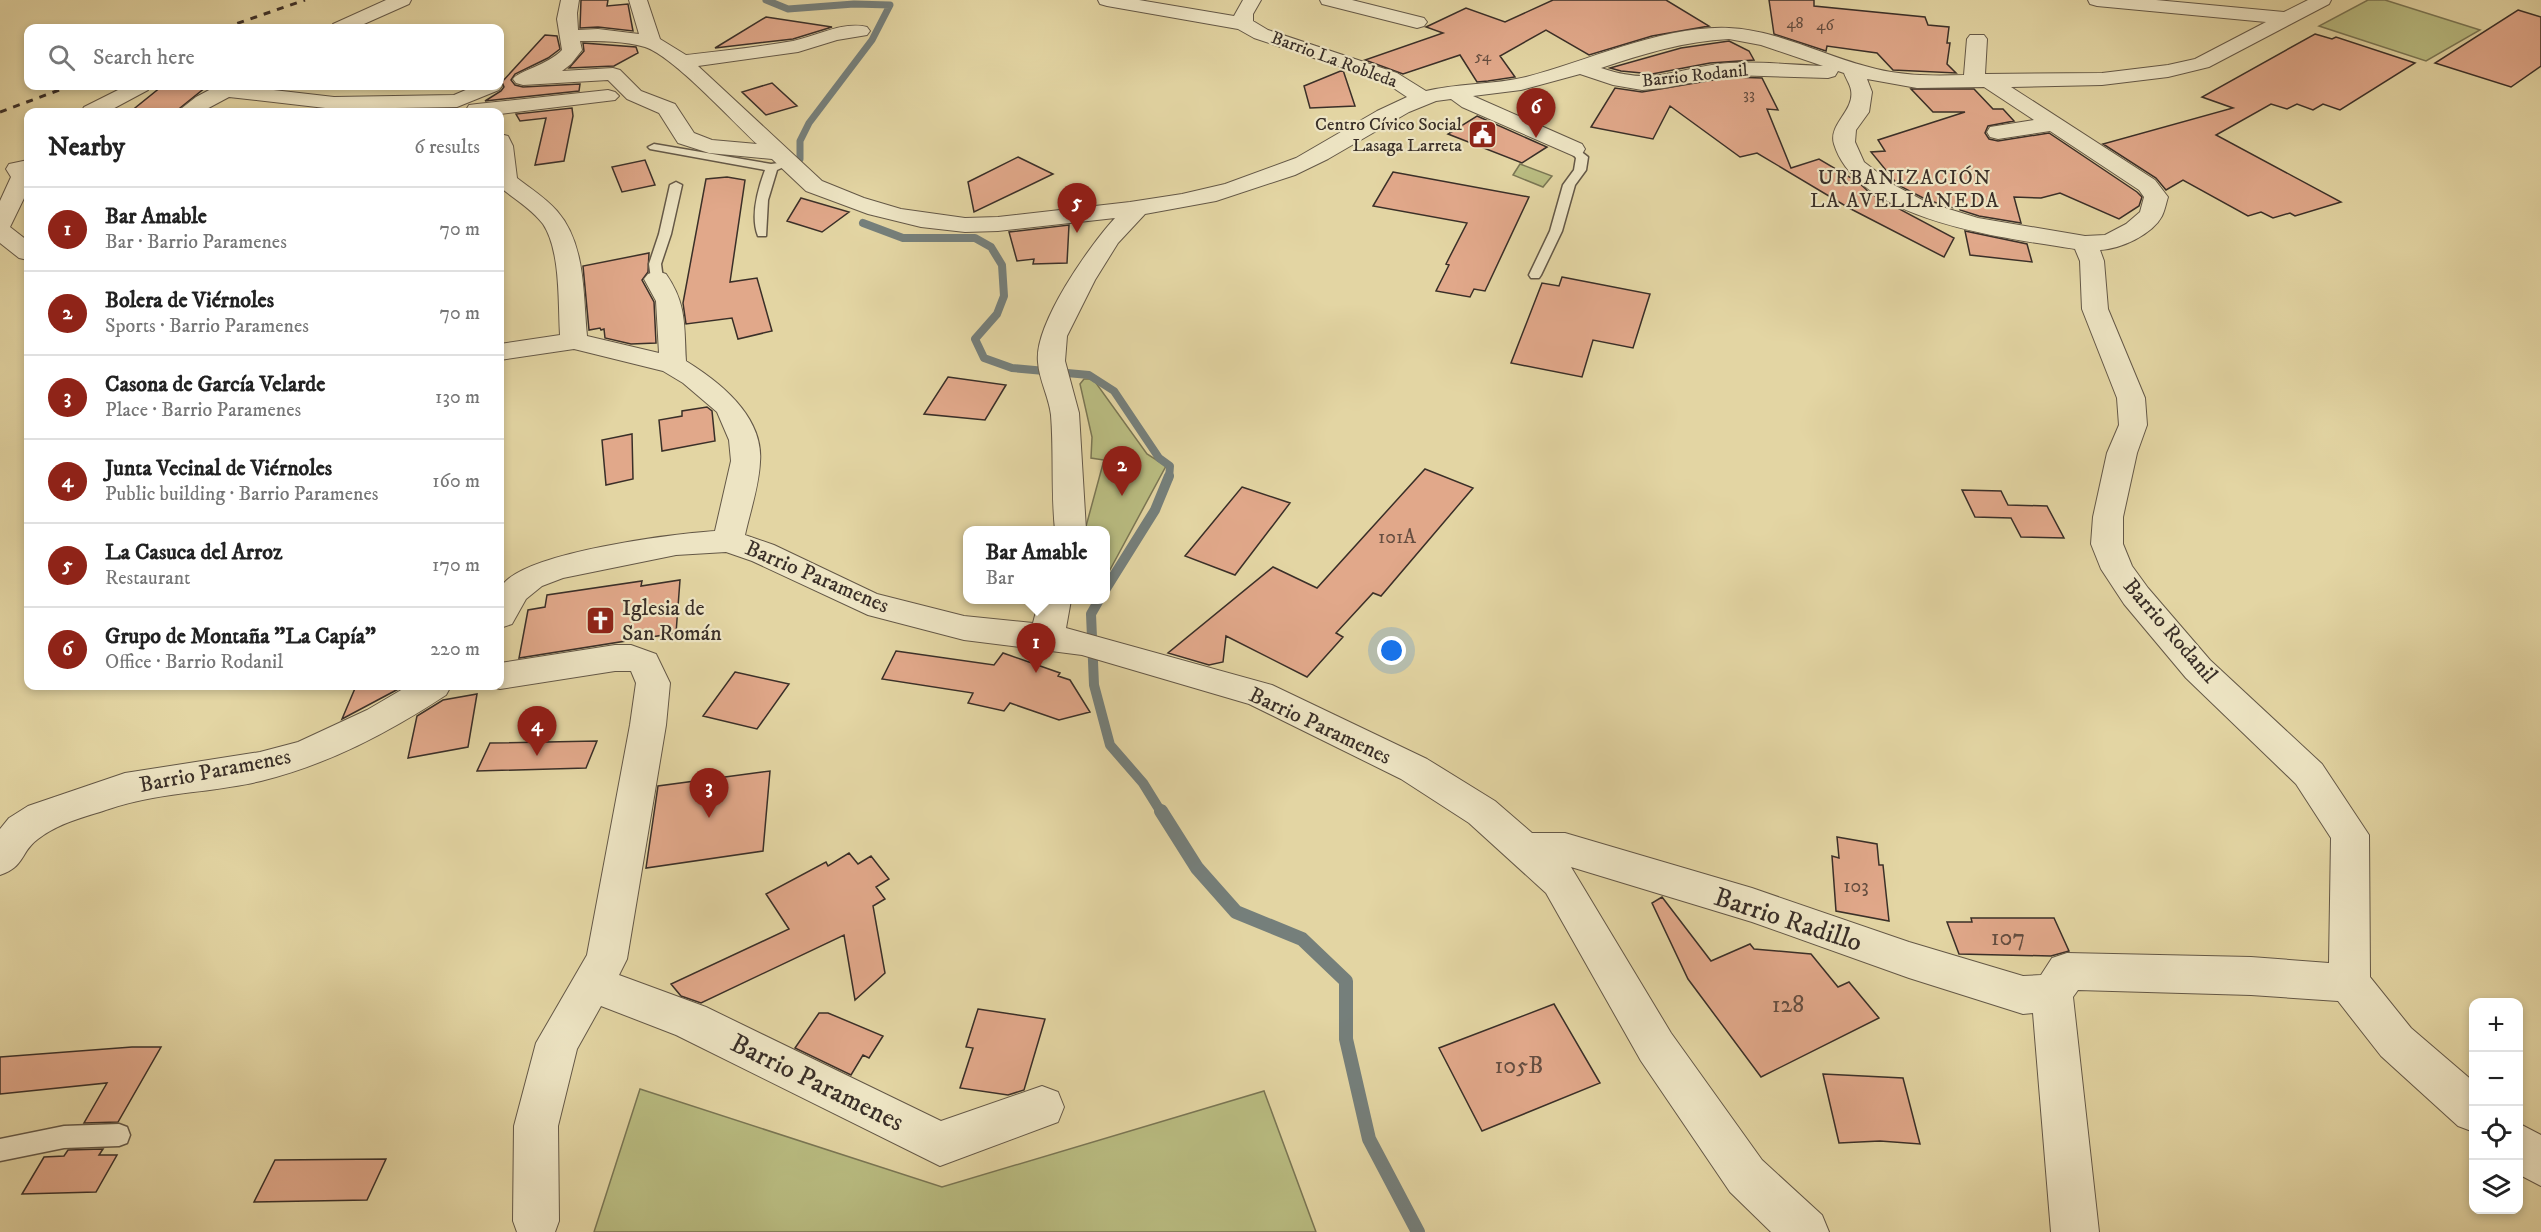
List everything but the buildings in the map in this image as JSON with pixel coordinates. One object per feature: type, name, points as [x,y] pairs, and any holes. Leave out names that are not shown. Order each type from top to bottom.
[{"type":"street","points":[[349,24],[402,0]]},
{"type":"street","points":[[504,83],[540,74],[566,58],[572,50],[568,36],[566,10],[570,0]]},
{"type":"street","points":[[638,0],[651,42]]},
{"type":"street","name":"Barrio La Robleda","points":[[1107,0],[1244,24],[1261,34],[1390,77],[1423,98]]},
{"type":"street","name":"Barrio La Robleda","points":[[1244,24],[1242,14],[1252,0]]},
{"type":"street","points":[[1329,0],[1417,22]]},
{"type":"street","points":[[2097,0],[2285,18]]},
{"type":"street","points":[[568,36],[598,35],[651,42],[682,63],[780,161],[814,186],[836,196],[894,214],[929,221],[988,225],[1137,209],[1215,195],[1289,170],[1314,158],[1391,112],[1423,98],[1522,84],[1630,52],[1701,35],[1722,33],[1771,42],[1892,80],[1917,82],[2102,79],[2168,72],[2202,63],[2322,0]]},
{"type":"street","points":[[682,63],[798,46],[834,35],[860,31]]},
{"type":"street","points":[[1977,39],[1980,80]]},
{"type":"street","name":"Barrio Rodanil","points":[[1579,67],[1640,83],[1662,83],[1711,70],[1834,72],[1851,69]]},
{"type":"street","points":[[1851,69],[1862,92],[1858,112],[1845,130],[1844,142],[1854,165],[1886,190],[1918,207],[1956,221],[2085,243],[2110,242],[2135,229],[2151,215],[2156,197],[2147,185],[2056,124],[1980,80]]},
{"type":"street","points":[[523,79],[614,74],[634,95],[667,109],[686,138],[695,143],[737,150],[780,161]]},
{"type":"street","points":[[100,108],[133,90]]},
{"type":"street","points":[[193,108],[221,90]]},
{"type":"street","points":[[229,90],[237,93],[325,102],[457,101],[483,90]]},
{"type":"street","points":[[1457,93],[1469,103],[1574,149]]},
{"type":"street","points":[[500,108],[561,99],[634,95]]},
{"type":"street","points":[[457,101],[472,108]]},
{"type":"street","points":[[1998,132],[2056,124]]},
{"type":"street","points":[[504,164],[506,182],[545,212],[557,227],[566,254],[574,341],[504,351]]},
{"type":"street","points":[[0,225],[23,177],[19,168]]},
{"type":"street","points":[[1070,526],[1065,413],[1054,370],[1054,336],[1082,280],[1109,239],[1137,209]]},
{"type":"street","points":[[0,231],[24,249]]},
{"type":"street","name":"Barrio Rodanil","points":[[2085,243],[2092,261],[2095,309],[2131,398],[2133,425],[2122,453],[2108,517],[2107,544],[2117,569],[2136,596],[2198,669],[2309,774],[2350,835],[2349,983]]},
{"type":"street","points":[[657,279],[669,301],[673,365]]},
{"type":"street","name":"Barrio Paramenes","points":[[574,341],[673,365],[693,377],[729,408],[743,440],[746,461],[728,541]]},
{"type":"street","name":"Barrio Paramenes","points":[[504,609],[514,591],[531,578],[556,568],[676,544],[728,541],[763,554],[868,603],[964,628],[1047,637],[1082,644],[1260,694],[1414,769],[1482,812],[1524,849]]},
{"type":"street","points":[[1047,637],[1054,604]]},
{"type":"street","points":[[504,675],[615,658],[631,658],[644,663],[653,683],[607,959],[557,1043],[536,1126],[536,1226]]},
{"type":"street","name":"Barrio Paramenes","points":[[0,859],[11,826],[125,788],[260,766],[308,753],[380,720],[428,690]]},
{"type":"street","points":[[1524,849],[1560,881],[1656,1047],[1746,1176],[1805,1232]]},
{"type":"street","name":"Barrio Radillo","points":[[1524,849],[1565,849],[1752,905],[1909,960],[2023,995],[2052,993]]},
{"type":"street","points":[[2075,1232],[2052,993],[2067,971],[2251,976],[2349,983],[2396,1042],[2469,1107]]},
{"type":"street","name":"Barrio Paramenes","points":[[592,984],[691,1021],[940,1144],[1042,1107]]},
{"type":"street","points":[[2523,1149],[2541,1162]]},
{"type":"lane","points":[[654,147],[780,161],[762,193],[760,218],[762,232]]},
{"type":"lane","points":[[1535,274],[1557,231],[1569,185],[1580,170],[1582,156],[1574,149]]},
{"type":"lane","points":[[657,279],[655,264],[665,234],[676,185]]},
{"type":"lane","points":[[0,1150],[64,1137],[119,1135]]},
{"type":"green space","points":[[2368,0],[2385,0],[2480,30],[2426,61],[2319,26]]},
{"type":"green space","points":[[1520,164],[1552,176],[1543,187],[1513,175]]},
{"type":"green space","points":[[1084,379],[1090,379],[1096,383],[1147,454],[1166,466],[1110,570],[1110,526],[1086,526],[1104,460],[1091,458],[1092,437],[1080,384]]},
{"type":"green space","points":[[640,1089],[942,1187],[1264,1091],[1316,1232],[594,1232]]},
{"type":"waterway","points":[[766,0],[788,9],[854,4],[890,5],[872,40],[809,123],[800,141],[800,159]]},
{"type":"waterway","points":[[863,223],[903,238],[975,238],[991,247],[1002,265],[1004,296],[997,314],[975,339],[984,358],[1012,368],[1089,375],[1114,391],[1159,458],[1170,466],[1169,478]]},
{"type":"waterway","points":[[1110,582],[1155,510],[1169,476]]},
{"type":"waterway","points":[[1097,604],[1091,614],[1094,685],[1110,745],[1143,783],[1161,812]]},
{"type":"waterway","points":[[1161,811],[1197,868],[1236,912],[1302,939],[1346,981],[1346,1039],[1369,1139],[1418,1232]]},
{"type":"railway","points":[[236,24],[305,0]]},
{"type":"railway","points":[[0,112],[59,90]]},
{"type":"place","name":"Centro Cívico Social Lasaga Larreta","points":[[1483,135]]},
{"type":"place","name":"Grupo de Montaña \"La Capía\"","points":[[1536,138]]},
{"type":"place","name":"La Casuca del Arroz","points":[[1077,233]]},
{"type":"place","name":"Bolera de Viérnoles","points":[[1122,496]]},
{"type":"place","name":"Iglesia de San Román","points":[[601,621]]},
{"type":"place","name":"Bar Amable","points":[[1036,673]]},
{"type":"place","name":"Junta Vecinal de Viérnoles","points":[[537,756]]},
{"type":"place","name":"Casona de García Velarde","points":[[709,818]]},
{"type":"district","name":"URBANIZACIÓN LA AVELLANEDA","points":[[1905,190]]}]
